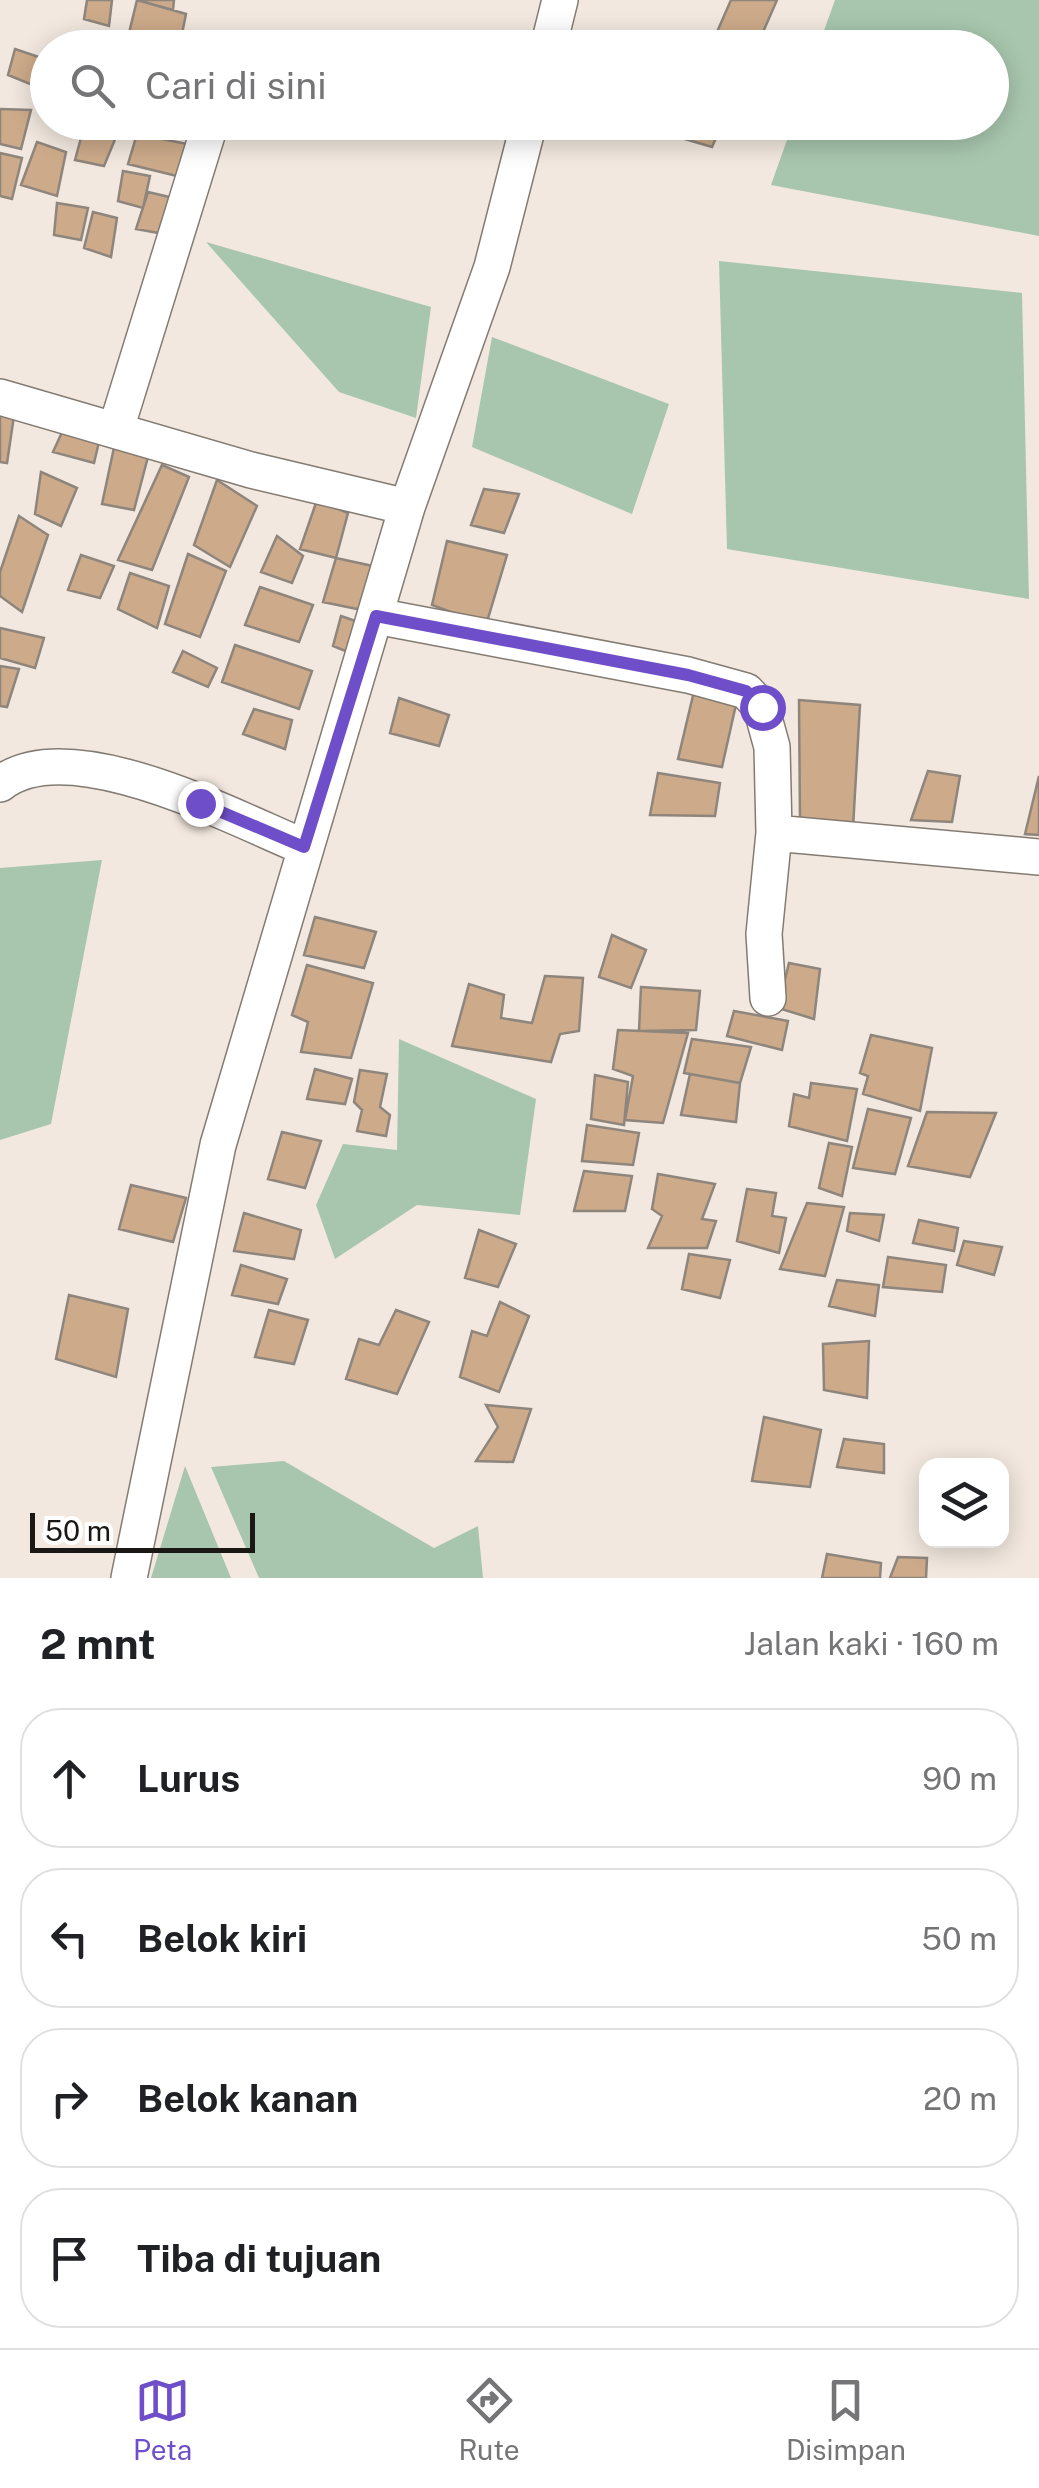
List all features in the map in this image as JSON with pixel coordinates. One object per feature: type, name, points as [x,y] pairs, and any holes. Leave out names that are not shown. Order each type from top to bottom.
[{"type":"street","points":[[552,30],[560,0]]},
{"type":"street","points":[[116,429],[205,140]]},
{"type":"street","points":[[128,1578],[218,1145],[406,507],[492,267],[524,140]]},
{"type":"street","points":[[0,397],[252,470],[406,507]]},
{"type":"street","points":[[376,616],[688,675],[746,691],[762,707],[772,746],[774,833],[764,934],[768,998]]},
{"type":"street","points":[[0,784],[10,776],[46,768],[96,768],[200,803],[304,847]]},
{"type":"street","points":[[774,833],[1039,857]]},
{"type":"green space","points":[[835,0],[1039,0],[1039,236],[771,185],[787,140],[1009,140],[1009,30],[824,30]]},
{"type":"green space","points":[[206,242],[431,307],[416,418],[339,392]]},
{"type":"green space","points":[[719,261],[1022,293],[1029,599],[727,549]]},
{"type":"green space","points":[[492,337],[669,404],[632,514],[472,447]]},
{"type":"green space","points":[[102,860],[51,1124],[0,1140],[0,868]]},
{"type":"green space","points":[[399,1039],[536,1099],[520,1215],[417,1205],[335,1259],[316,1205],[343,1144],[397,1150]]},
{"type":"green space","points":[[284,1461],[434,1548],[478,1526],[483,1578],[259,1578],[211,1467]]},
{"type":"green space","points":[[185,1466],[231,1578],[151,1578]]},
{"type":"building","points":[[87,0],[112,0],[109,26],[84,19]]},
{"type":"building","points":[[137,0],[186,14],[183,30],[130,30]]},
{"type":"building","points":[[137,0],[174,0],[173,10]]},
{"type":"building","points":[[731,0],[777,0],[764,30],[718,30]]},
{"type":"building","points":[[15,49],[30,54],[30,84],[8,75]]},
{"type":"building","points":[[0,109],[30,110],[21,149],[0,144]]},
{"type":"building","points":[[80,140],[115,140],[104,166],[75,160]]},
{"type":"building","points":[[135,140],[192,145],[185,178],[128,164]]},
{"type":"building","points":[[688,140],[715,140],[712,147]]},
{"type":"building","points":[[37,142],[66,152],[57,196],[21,185]]},
{"type":"building","points":[[0,153],[22,158],[12,199],[0,196]]},
{"type":"building","points":[[123,171],[150,176],[143,208],[118,201]]},
{"type":"building","points":[[148,192],[182,200],[170,235],[136,229]]},
{"type":"building","points":[[57,203],[88,208],[81,240],[54,235]]},
{"type":"building","points":[[93,212],[117,218],[111,257],[84,248]]},
{"type":"building","points":[[0,412],[14,416],[7,463],[0,462]]},
{"type":"building","points":[[63,430],[99,442],[94,463],[53,452]]},
{"type":"building","points":[[116,438],[149,453],[134,510],[102,504]]},
{"type":"building","points":[[162,465],[189,477],[152,570],[118,560]]},
{"type":"building","points":[[41,472],[77,488],[61,526],[35,514]]},
{"type":"building","points":[[217,480],[257,506],[230,567],[194,545]]},
{"type":"building","points":[[484,489],[519,494],[504,533],[471,525]]},
{"type":"building","points":[[317,500],[348,513],[336,558],[300,549]]},
{"type":"building","points":[[19,516],[48,535],[22,612],[0,596],[0,572]]},
{"type":"building","points":[[277,536],[303,556],[292,583],[261,572]]},
{"type":"building","points":[[447,541],[507,555],[486,625],[432,605]]},
{"type":"building","points":[[188,554],[226,571],[200,637],[165,624]]},
{"type":"building","points":[[81,555],[114,566],[100,598],[68,590]]},
{"type":"building","points":[[336,558],[382,568],[367,611],[323,602]]},
{"type":"building","points":[[130,573],[169,586],[157,628],[118,609]]},
{"type":"building","points":[[260,587],[313,605],[299,642],[245,625]]},
{"type":"building","points":[[341,616],[373,627],[363,658],[333,646]]},
{"type":"building","points":[[0,628],[44,638],[35,668],[0,658]]},
{"type":"building","points":[[235,645],[312,671],[299,709],[222,682]]},
{"type":"building","points":[[183,651],[217,668],[208,687],[173,672]]},
{"type":"building","points":[[0,666],[19,669],[7,707],[0,706]]},
{"type":"building","points":[[695,687],[737,700],[722,767],[678,759]]},
{"type":"building","points":[[399,698],[449,715],[439,746],[390,733]]},
{"type":"building","points":[[799,700],[860,705],[853,828],[800,820]]},
{"type":"building","points":[[254,709],[292,720],[285,749],[243,734]]},
{"type":"building","points":[[928,771],[960,776],[952,822],[911,820]]},
{"type":"building","points":[[658,773],[720,783],[715,816],[650,815]]},
{"type":"building","points":[[1039,776],[1039,835],[1025,834]]},
{"type":"building","points":[[315,917],[376,932],[364,968],[304,955]]},
{"type":"building","points":[[612,935],[646,950],[631,988],[599,977]]},
{"type":"building","points":[[789,963],[820,969],[814,1019],[778,1008]]},
{"type":"building","points":[[307,965],[373,983],[351,1058],[301,1052],[308,1022],[292,1015]]},
{"type":"building","points":[[545,976],[583,978],[579,1031],[560,1034],[551,1062],[452,1046],[469,984],[504,995],[501,1018],[532,1023]]},
{"type":"building","points":[[641,987],[700,991],[696,1030],[639,1031]]},
{"type":"building","points":[[734,1011],[788,1021],[782,1050],[727,1036]]},
{"type":"building","points":[[618,1030],[688,1033],[663,1123],[625,1120],[633,1076],[613,1069]]},
{"type":"building","points":[[871,1035],[932,1048],[920,1111],[863,1094],[868,1076],[860,1073]]},
{"type":"building","points":[[692,1039],[751,1047],[740,1083],[684,1073]]},
{"type":"building","points":[[315,1069],[352,1079],[345,1104],[307,1099]]},
{"type":"building","points":[[360,1070],[387,1074],[380,1107],[390,1115],[386,1136],[357,1131],[362,1110],[354,1102]]},
{"type":"building","points":[[690,1074],[740,1083],[736,1122],[681,1115]]},
{"type":"building","points":[[595,1075],[628,1082],[624,1125],[591,1119]]},
{"type":"building","points":[[811,1083],[857,1089],[847,1141],[789,1126],[794,1094],[809,1098]]},
{"type":"building","points":[[868,1109],[911,1118],[895,1174],[853,1168]]},
{"type":"building","points":[[927,1112],[996,1113],[970,1177],[908,1166]]},
{"type":"building","points":[[587,1125],[639,1133],[633,1165],[582,1161]]},
{"type":"building","points":[[282,1132],[321,1141],[305,1188],[268,1179]]},
{"type":"building","points":[[829,1143],[852,1147],[842,1196],[819,1188]]},
{"type":"building","points":[[584,1171],[632,1176],[625,1211],[574,1211]]},
{"type":"building","points":[[658,1174],[715,1184],[702,1219],[716,1221],[707,1248],[648,1248],[662,1216],[652,1209]]},
{"type":"building","points":[[131,1185],[186,1198],[173,1242],[119,1229]]},
{"type":"building","points":[[747,1189],[776,1193],[772,1216],[786,1218],[779,1253],[737,1241]]},
{"type":"building","points":[[807,1203],[844,1207],[825,1276],[780,1269]]},
{"type":"building","points":[[244,1213],[301,1230],[294,1259],[234,1251]]},
{"type":"building","points":[[850,1213],[884,1215],[879,1241],[847,1231]]},
{"type":"building","points":[[919,1220],[958,1228],[954,1251],[913,1243]]},
{"type":"building","points":[[479,1230],[516,1244],[498,1287],[465,1278]]},
{"type":"building","points":[[964,1241],[1002,1247],[994,1275],[957,1265]]},
{"type":"building","points":[[689,1254],[730,1260],[720,1298],[682,1289]]},
{"type":"building","points":[[888,1257],[946,1265],[942,1292],[883,1287]]},
{"type":"building","points":[[241,1265],[287,1279],[278,1304],[232,1295]]},
{"type":"building","points":[[837,1280],[879,1285],[875,1316],[829,1306]]},
{"type":"building","points":[[69,1295],[128,1309],[116,1377],[56,1359]]},
{"type":"building","points":[[500,1302],[529,1316],[499,1392],[460,1377],[472,1331],[487,1336]]},
{"type":"building","points":[[269,1310],[308,1320],[294,1364],[255,1357]]},
{"type":"building","points":[[396,1310],[429,1322],[397,1394],[346,1379],[359,1339],[379,1345]]},
{"type":"building","points":[[869,1341],[867,1398],[824,1390],[823,1344]]},
{"type":"building","points":[[486,1405],[531,1409],[513,1462],[476,1461],[498,1427]]},
{"type":"building","points":[[764,1417],[821,1430],[810,1487],[752,1481]]},
{"type":"building","points":[[844,1439],[884,1444],[884,1473],[837,1467]]},
{"type":"building","points":[[827,1554],[881,1563],[880,1578],[822,1578]]},
{"type":"building","points":[[898,1557],[927,1558],[926,1578],[890,1578]]},
{"type":"route","points":[[200,803],[304,847],[376,616],[688,675],[746,691],[762,707]]}]
